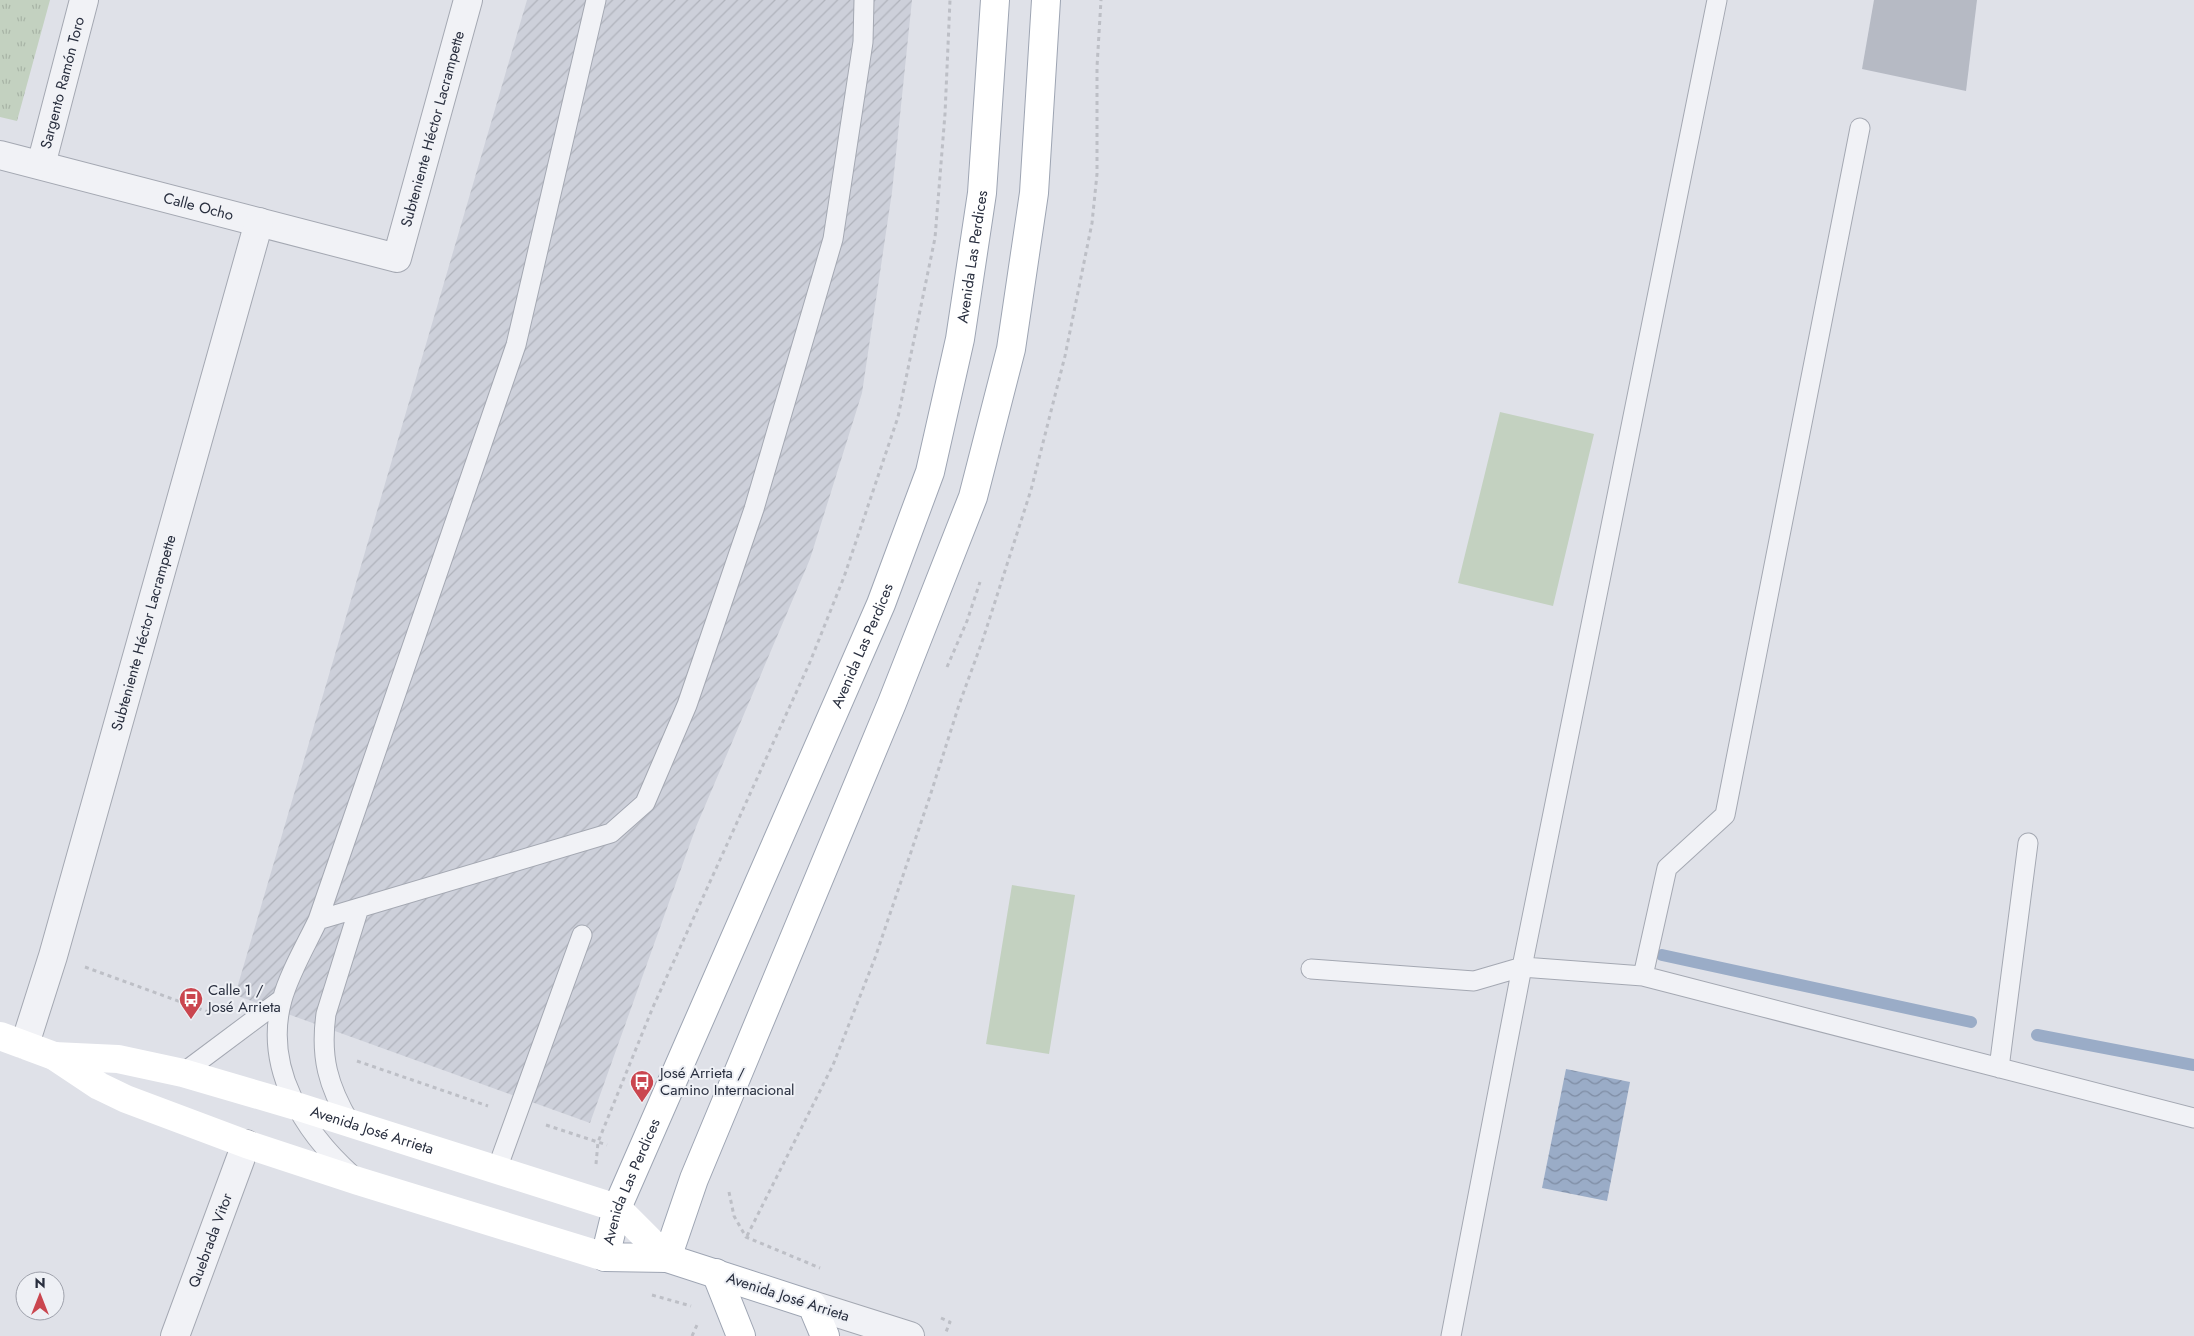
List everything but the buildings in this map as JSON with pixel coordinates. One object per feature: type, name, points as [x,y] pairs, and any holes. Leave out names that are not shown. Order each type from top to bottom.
[{"type":"main road","name":"Avenida Las Perdices","points":[[605,1257],[605,1204],[881,604],[930,472],[960,339],[982,193],[995,0]]},
{"type":"main road","points":[[666,1258],[694,1179],[892,702],[973,497],[1013,339],[1034,193],[1046,0]]},
{"type":"main road","name":"Avenida José Arrieta","points":[[12,1040],[54,1056],[92,1081],[126,1099],[246,1144],[358,1181],[605,1257],[666,1258],[812,1305]]},
{"type":"main road","name":"Avenida José Arrieta","points":[[54,1056],[118,1059],[183,1073],[350,1122],[605,1204],[666,1258]]},
{"type":"main road","points":[[716,1273],[741,1336]]},
{"type":"main road","points":[[812,1305],[825,1336]]},
{"type":"street","name":"Sargento Ramón Toro","points":[[41,165],[84,0]]},
{"type":"street","name":"Subteniente Héctor Lacrampette","points":[[397,258],[468,0]]},
{"type":"street","name":"Calle Ocho","points":[[0,155],[397,258]]},
{"type":"street","name":"Subteniente Héctor Lacrampette","points":[[12,1040],[53,956],[259,222]]},
{"type":"street","name":"Quebrada Vitor","points":[[175,1336],[246,1144]]},
{"type":"street","name":"Avenida José Arrieta","points":[[812,1305],[910,1336]]},
{"type":"lane","points":[[358,1181],[334,1159],[313,1133],[296,1106],[286,1083],[280,1060],[277,1036],[282,999],[318,920],[516,345],[596,0]]},
{"type":"lane","points":[[318,920],[611,832],[645,803],[687,705],[754,509],[833,239],[863,42],[864,0]]},
{"type":"lane","points":[[1451,1336],[1522,967],[1717,0]]},
{"type":"lane","points":[[1643,976],[1667,868],[1725,815],[1860,128]]},
{"type":"lane","points":[[1999,1068],[2028,843]]},
{"type":"lane","points":[[350,1122],[337,1100],[328,1076],[324,1050],[324,1032],[326,1014],[359,908]]},
{"type":"lane","points":[[496,1170],[582,935]]},
{"type":"lane","points":[[1311,969],[1474,981],[1522,967],[1643,976],[2194,1118]]},
{"type":"lane","points":[[183,1073],[282,999]]},
{"type":"path","points":[[605,1204],[598,1142],[653,1007],[810,662],[844,577],[898,417],[935,238],[945,114],[950,0]]},
{"type":"path","points":[[729,1192],[734,1216],[746,1237],[833,1065],[875,958],[959,705],[983,639],[1031,490],[1065,356],[1092,223],[1097,174],[1097,67],[1101,0]]},
{"type":"path","points":[[645,1293],[693,1307]]},
{"type":"path","points":[[692,1336],[700,1318]]},
{"type":"shaded area","points":[[527,0],[912,0],[892,192],[862,393],[810,559],[696,827],[590,1123],[235,995]]},
{"type":"green space","points":[[0,0],[50,0],[17,121],[0,117]]},
{"type":"green space","points":[[1500,412],[1594,434],[1553,606],[1458,583]]},
{"type":"green space","points":[[1012,885],[1075,895],[1049,1054],[986,1044]]},
{"type":"water","points":[[1566,1069],[1630,1082],[1607,1201],[1542,1188]]},
{"type":"waterway","points":[[1662,955],[1971,1022]]},
{"type":"waterway","points":[[2037,1035],[2194,1065]]},
{"type":"place","name":"Calle 1 / José Arrieta","points":[[191,1020]]},
{"type":"place","name":"José Arrieta / Camino Internacional","points":[[642,1103]]}]
